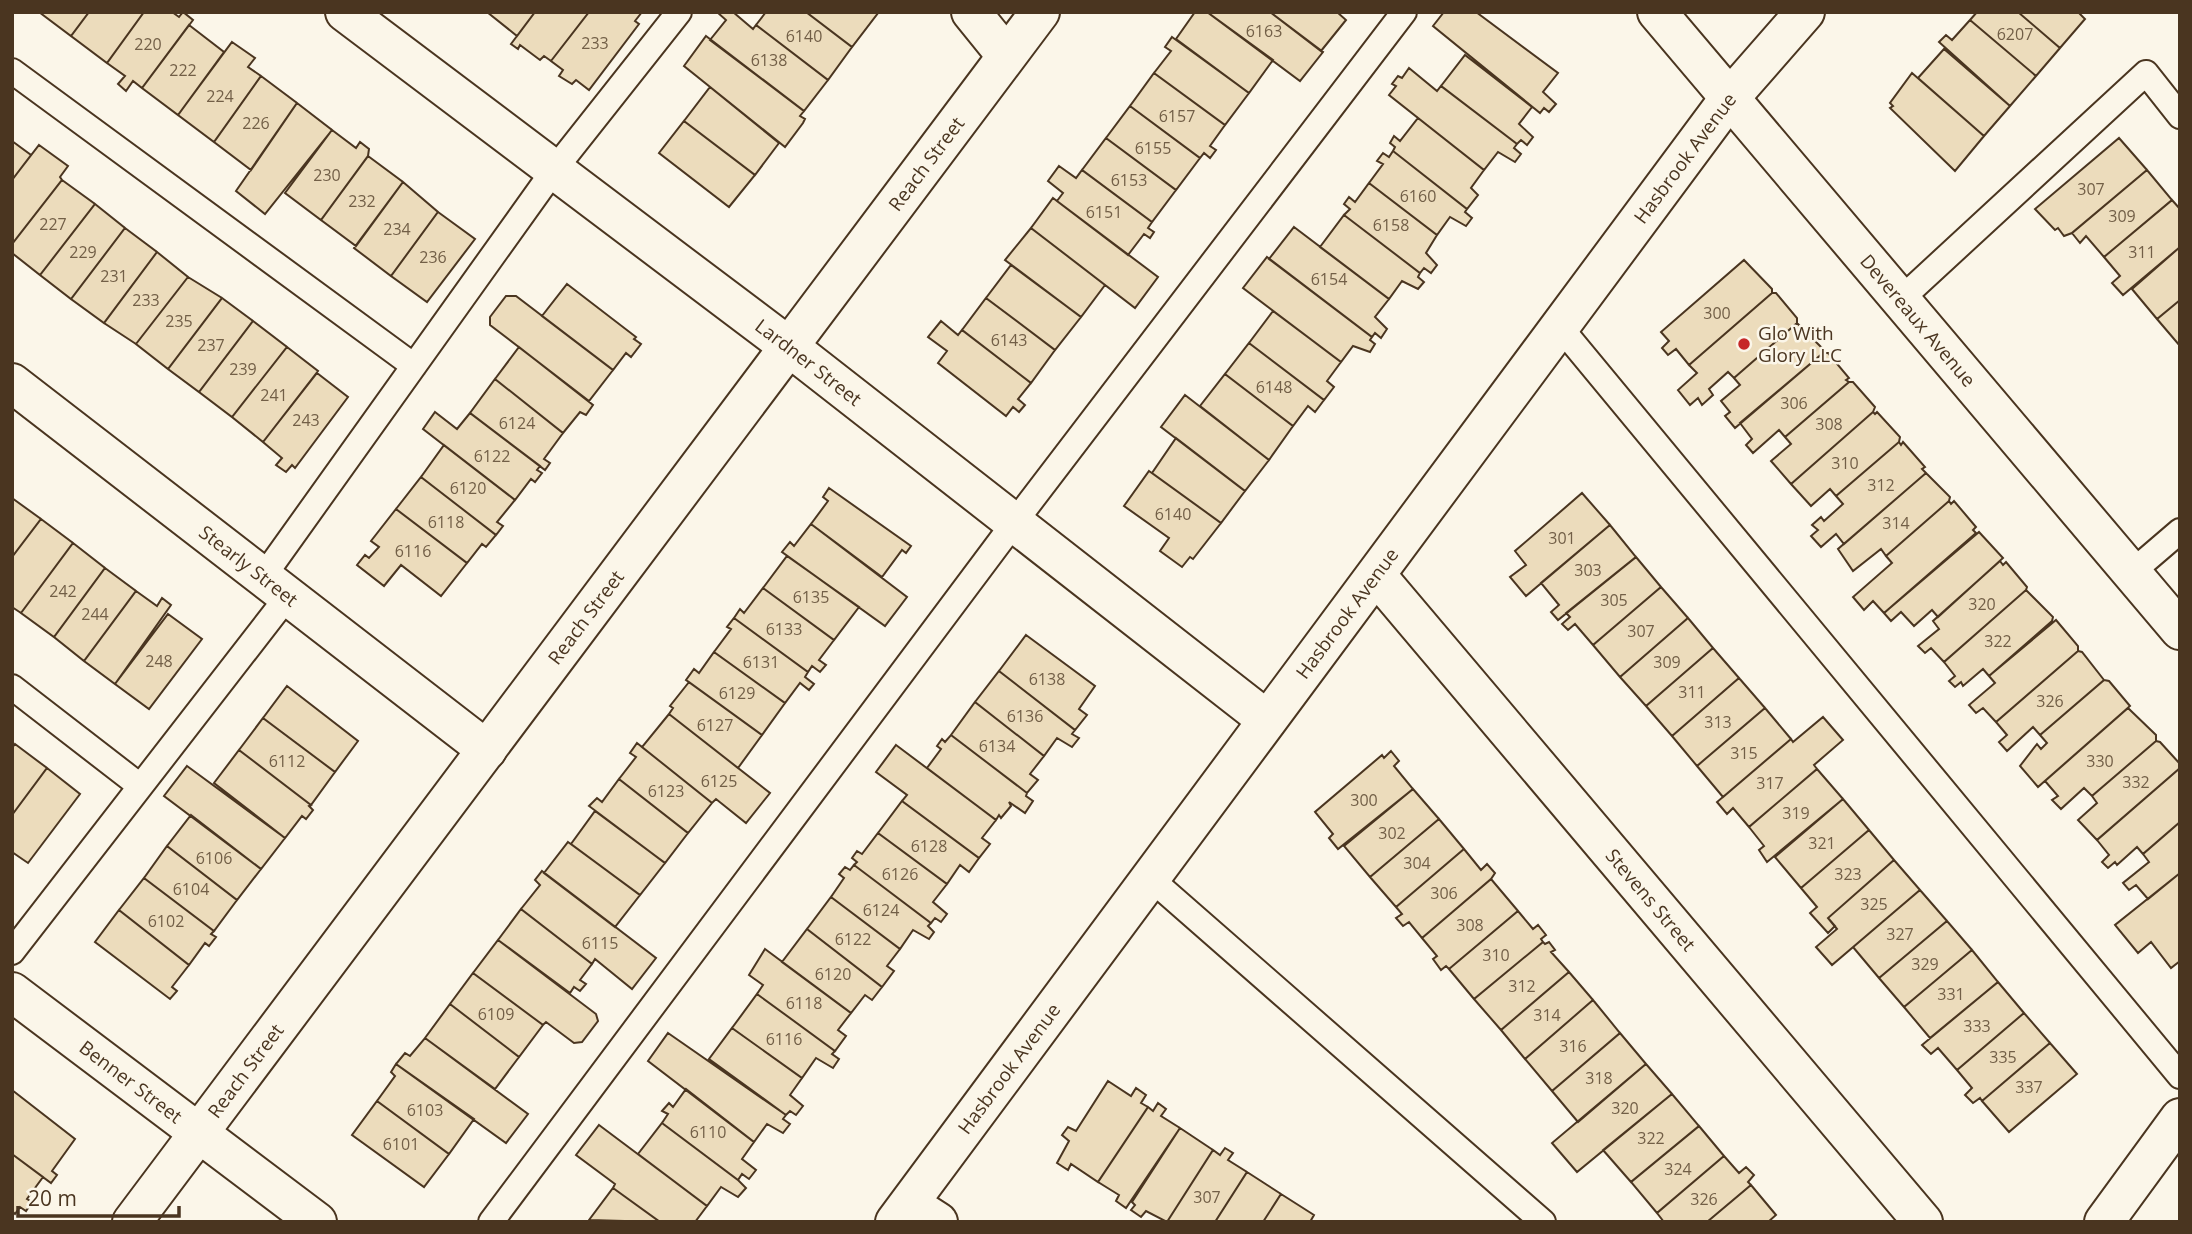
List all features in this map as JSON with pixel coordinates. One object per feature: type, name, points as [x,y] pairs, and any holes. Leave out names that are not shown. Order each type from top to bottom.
[{"type":"street","name":"Lardner Street","points":[[345,12],[788,346],[1266,720]]},
{"type":"street","points":[[971,12],[1006,54]]},
{"type":"street","name":"Reach Street","points":[[132,1222],[1040,12]]},
{"type":"street","name":"Devereaux Avenue","points":[[1657,12],[1728,100],[2180,630]]},
{"type":"street","name":"Hasbrook Avenue","points":[[914,1216],[1150,878],[1266,720],[1377,576],[1728,100],[1805,12]]},
{"type":"street","name":"Stearly Street","points":[[12,383],[487,750]]},
{"type":"street","name":"Stevens Street","points":[[1377,576],[1923,1222]]},
{"type":"street","name":"Benner Street","points":[[12,992],[317,1222]]},
{"type":"street","points":[[2104,1222],[2180,1118]]},
{"type":"lane","points":[[12,952],[140,786],[276,586],[414,366],[555,170],[679,12]]},
{"type":"lane","points":[[491,1222],[1014,523],[1404,12]]},
{"type":"lane","points":[[12,71],[414,366]]},
{"type":"lane","points":[[1899,300],[2146,73],[2180,117]]},
{"type":"lane","points":[[1560,327],[2180,1076]]},
{"type":"lane","points":[[2131,573],[2180,531]]},
{"type":"lane","points":[[12,687],[140,786]]},
{"type":"lane","points":[[1150,878],[1543,1222]]},
{"type":"building","points":[[39,12],[89,12],[71,36]]},
{"type":"building","points":[[89,12],[144,12],[107,63],[71,36]]},
{"type":"building","points":[[144,12],[172,12],[179,17],[183,12],[193,20],[142,88],[133,81],[126,91],[118,84],[125,76],[107,63]]},
{"type":"building","points":[[487,12],[535,12],[517,36]]},
{"type":"building","points":[[535,12],[589,12],[551,61],[544,56],[540,60],[520,45],[518,49],[511,44]]},
{"type":"building","points":[[589,12],[642,12],[635,21],[639,24],[589,90],[576,80],[572,84],[559,76],[563,70],[551,61]]},
{"type":"building","points":[[717,12],[733,12],[753,29],[756,25],[828,80],[804,111],[710,40],[726,20]]},
{"type":"building","points":[[766,12],[806,12],[852,47],[828,80],[756,25]]},
{"type":"building","points":[[806,12],[877,12],[878,13],[852,47]]},
{"type":"building","points":[[1195,12],[1207,12],[1273,60],[1249,93],[1176,39]]},
{"type":"building","points":[[1207,12],[1270,12],[1323,52],[1300,81]]},
{"type":"building","points":[[1270,12],[1337,12],[1346,20],[1321,51]]},
{"type":"building","points":[[1444,12],[1476,12],[1558,73],[1543,92],[1556,104],[1549,112],[1544,108],[1540,113],[1433,26]]},
{"type":"building","points":[[1977,12],[2018,12],[2060,48],[2036,76],[1970,20]]},
{"type":"building","points":[[2018,12],[2078,12],[2085,19],[2060,48]]},
{"type":"building","points":[[1970,20],[2036,76],[2010,106],[1939,42],[1946,35],[1952,40]]},
{"type":"building","points":[[189,25],[224,52],[178,115],[142,88]]},
{"type":"building","points":[[706,36],[804,111],[800,116],[805,119],[803,123],[785,147],[684,66]]},
{"type":"building","points":[[1172,37],[1249,93],[1225,125],[1154,73],[1171,51],[1165,47]]},
{"type":"building","points":[[232,42],[255,58],[248,67],[261,76],[214,142],[178,115]]},
{"type":"building","points":[[1944,49],[2010,106],[1984,136],[1918,78]]},
{"type":"building","points":[[1465,55],[1532,107],[1519,124],[1533,137],[1527,145],[1521,140],[1517,144],[1441,86]]},
{"type":"building","points":[[1409,68],[1437,91],[1441,86],[1517,144],[1514,148],[1521,154],[1515,162],[1498,152],[1484,170],[1389,95],[1396,86],[1392,84],[1398,76],[1402,78]]},
{"type":"building","points":[[1154,73],[1225,125],[1210,146],[1216,150],[1210,158],[1204,153],[1200,158],[1130,106]]},
{"type":"building","points":[[1912,73],[1984,136],[1955,171],[1890,108],[1893,106],[1890,103]]},
{"type":"building","points":[[261,76],[297,103],[251,170],[214,142]]},
{"type":"building","points":[[710,87],[779,143],[755,175],[684,121]]},
{"type":"building","points":[[297,103],[332,130],[265,214],[236,191]]},
{"type":"building","points":[[1130,106],[1200,158],[1176,190],[1106,138]]},
{"type":"building","points":[[1418,118],[1484,170],[1471,188],[1478,195],[1467,209],[1393,151],[1395,147],[1390,143],[1394,136],[1400,141]]},
{"type":"building","points":[[684,121],[755,175],[729,207],[659,153]]},
{"type":"building","points":[[332,130],[356,148],[360,142],[369,149],[368,156],[321,220],[285,193]]},
{"type":"building","points":[[1106,138],[1176,190],[1152,222],[1082,170]]},
{"type":"building","points":[[2119,138],[2147,170],[2072,233],[2064,236],[2035,209]]},
{"type":"building","points":[[12,141],[31,155],[12,180]]},
{"type":"building","points":[[39,145],[68,166],[60,177],[62,180],[12,244],[12,180]]},
{"type":"building","points":[[1393,151],[1467,209],[1465,212],[1472,218],[1466,226],[1450,217],[1437,235],[1369,183],[1383,164],[1377,161],[1383,153],[1389,157]]},
{"type":"building","points":[[368,156],[403,182],[356,246],[321,220]]},
{"type":"building","points":[[1059,166],[1076,178],[1082,170],[1152,222],[1148,228],[1154,232],[1150,238],[1144,234],[1128,255],[1057,201],[1063,193],[1048,181]]},
{"type":"building","points":[[2147,170],[2172,200],[2104,257],[2086,236],[2080,243],[2072,233]]},
{"type":"building","points":[[62,180],[95,204],[40,275],[12,253],[12,244]]},
{"type":"building","points":[[403,182],[438,212],[391,276],[354,248]]},
{"type":"building","points":[[1369,183],[1437,235],[1426,253],[1437,265],[1431,273],[1424,268],[1420,273],[1344,215],[1350,209],[1344,204],[1349,197],[1355,202]]},
{"type":"building","points":[[1053,198],[1158,277],[1135,308],[1031,228]]},
{"type":"building","points":[[2172,200],[2180,209],[2180,247],[2123,295],[2112,283],[2120,276],[2104,257]]},
{"type":"building","points":[[95,204],[125,228],[71,299],[40,275]]},
{"type":"building","points":[[438,212],[475,239],[427,302],[391,276]]},
{"type":"building","points":[[1344,215],[1420,273],[1418,277],[1424,282],[1418,289],[1402,281],[1389,299],[1320,247]]},
{"type":"building","points":[[1294,227],[1389,299],[1375,317],[1387,329],[1381,338],[1375,333],[1372,337],[1269,259]]},
{"type":"building","points":[[125,228],[157,252],[104,323],[71,299]]},
{"type":"building","points":[[1031,228],[1105,285],[1081,317],[1005,260]]},
{"type":"building","points":[[2180,247],[2180,300],[2157,319],[2132,289]]},
{"type":"building","points":[[157,252],[188,277],[136,344],[104,323]]},
{"type":"building","points":[[1267,257],[1372,337],[1370,340],[1375,344],[1370,352],[1353,346],[1341,362],[1243,288]]},
{"type":"building","points":[[1744,260],[1772,289],[1772,293],[1689,365],[1676,349],[1668,355],[1662,348],[1669,341],[1661,332]]},
{"type":"building","points":[[1011,265],[1081,317],[1055,350],[986,298]]},
{"type":"building","points":[[188,277],[222,298],[168,369],[136,344]]},
{"type":"building","points":[[567,284],[636,337],[634,339],[641,344],[631,357],[626,353],[613,370],[542,316]]},
{"type":"building","name":"Glo With Glory LLC","points":[[1772,293],[1776,293],[1797,318],[1797,323],[1734,378],[1728,372],[1709,389],[1713,395],[1702,405],[1698,398],[1690,405],[1678,390],[1697,373],[1689,365]]},
{"type":"building","points":[[506,296],[516,296],[613,370],[589,401],[490,325],[490,317]]},
{"type":"building","points":[[222,298],[253,321],[199,392],[168,369]]},
{"type":"building","points":[[986,298],[1055,350],[1031,383],[962,330]]},
{"type":"building","points":[[2180,300],[2180,346],[2157,319]]},
{"type":"building","points":[[1273,311],[1341,362],[1327,381],[1334,387],[1324,400],[1249,343]]},
{"type":"building","points":[[253,321],[287,347],[232,417],[199,392]]},
{"type":"building","points":[[941,321],[958,335],[962,330],[1031,383],[1018,399],[1025,405],[1019,412],[1013,407],[1006,416],[938,363],[947,351],[928,337]]},
{"type":"building","points":[[1797,323],[1823,349],[1823,353],[1735,428],[1725,416],[1730,412],[1721,401],[1740,385],[1734,378]]},
{"type":"building","points":[[1249,343],[1324,400],[1315,412],[1308,406],[1293,426],[1225,374]]},
{"type":"building","points":[[287,347],[318,371],[263,442],[232,417]]},
{"type":"building","points":[[519,347],[593,405],[586,415],[580,412],[563,433],[495,379]]},
{"type":"building","points":[[1823,353],[1828,353],[1849,378],[1846,380],[1849,382],[1785,437],[1779,430],[1753,453],[1746,445],[1752,439],[1740,423]]},
{"type":"building","points":[[317,373],[348,397],[295,468],[292,465],[286,472],[276,465],[282,458],[263,442]]},
{"type":"building","points":[[1225,374],[1293,426],[1269,460],[1200,406]]},
{"type":"building","points":[[495,379],[563,433],[544,459],[550,463],[545,470],[470,413]]},
{"type":"building","points":[[1849,382],[1853,382],[1875,407],[1873,412],[1791,484],[1771,461],[1791,444],[1785,437]]},
{"type":"building","points":[[1185,395],[1269,460],[1245,491],[1161,427]]},
{"type":"building","points":[[435,412],[457,429],[470,413],[540,466],[537,470],[542,473],[535,482],[531,479],[515,500],[423,429]]},
{"type":"building","points":[[1873,412],[1877,412],[1900,437],[1899,442],[1836,496],[1830,489],[1811,506],[1791,484]]},
{"type":"building","points":[[1176,438],[1245,491],[1221,523],[1152,473]]},
{"type":"building","points":[[1899,442],[1901,445],[1903,442],[1925,467],[1922,469],[1926,473],[1844,544],[1836,534],[1821,547],[1811,536],[1818,530],[1812,525],[1821,517],[1824,521],[1843,504],[1836,496]]},
{"type":"building","points":[[444,445],[515,500],[497,522],[503,526],[496,535],[421,477]]},
{"type":"building","points":[[1149,471],[1221,523],[1193,559],[1190,557],[1182,567],[1160,551],[1169,538],[1124,506]]},
{"type":"building","points":[[1926,473],[1950,497],[1949,501],[1886,556],[1881,549],[1853,571],[1838,549]]},
{"type":"building","points":[[421,477],[496,535],[486,547],[482,544],[467,563],[396,509]]},
{"type":"building","points":[[829,488],[911,546],[906,553],[902,550],[882,577],[811,524],[828,501],[823,497]]},
{"type":"building","points":[[1582,493],[1610,525],[1526,596],[1510,577],[1526,565],[1515,551]]},
{"type":"building","points":[[12,498],[41,519],[12,557]]},
{"type":"building","points":[[1949,501],[1951,504],[1954,501],[1976,527],[1973,530],[1976,533],[1884,613],[1873,601],[1864,610],[1853,597],[1892,563],[1886,556]]},
{"type":"building","points":[[396,509],[467,563],[441,596],[401,565],[384,586],[357,565],[365,555],[369,558],[379,547],[371,541]]},
{"type":"building","points":[[41,519],[73,543],[21,613],[12,607],[12,557]]},
{"type":"building","points":[[811,524],[907,597],[885,626],[782,552],[790,542],[794,546]]},
{"type":"building","points":[[1610,525],[1636,557],[1558,620],[1551,612],[1559,605],[1541,583]]},
{"type":"building","points":[[1979,532],[2003,558],[1938,617],[1932,610],[1914,626],[1901,612],[1891,621],[1884,613]]},
{"type":"building","points":[[73,543],[105,568],[54,637],[21,613]]},
{"type":"building","points":[[787,556],[859,607],[834,640],[763,588]]},
{"type":"building","points":[[1636,557],[1661,587],[1593,645],[1575,624],[1568,630],[1562,624],[1570,617],[1566,613]]},
{"type":"building","points":[[2000,561],[2003,565],[2006,562],[2027,587],[2026,590],[1944,662],[1931,648],[1925,653],[1918,646],[1939,629],[1933,621]]},
{"type":"building","points":[[105,568],[136,591],[84,661],[54,637]]},
{"type":"building","points":[[1661,587],[1688,618],[1620,677],[1593,645]]},
{"type":"building","points":[[763,588],[834,640],[819,660],[826,665],[820,672],[812,666],[808,672],[734,618],[740,609],[744,613]]},
{"type":"building","points":[[2026,590],[2053,617],[2052,621],[1989,676],[1983,669],[1963,686],[1961,682],[1955,687],[1949,681],[1955,676],[1944,662]]},
{"type":"building","points":[[136,591],[157,606],[162,598],[171,605],[115,684],[84,661]]},
{"type":"building","points":[[168,614],[202,639],[149,709],[115,684]]},
{"type":"building","points":[[734,618],[808,672],[805,677],[814,684],[809,690],[800,683],[785,703],[714,652],[731,629],[727,627]]},
{"type":"building","points":[[1688,618],[1713,648],[1646,706],[1620,677]]},
{"type":"building","points":[[2056,620],[2078,646],[2078,651],[1996,722],[1983,708],[1976,713],[1969,705],[1995,683],[1989,676]]},
{"type":"building","points":[[1026,635],[1095,686],[1079,709],[1087,715],[1075,730],[999,671]]},
{"type":"building","points":[[1713,648],[1739,678],[1672,736],[1646,706]]},
{"type":"building","points":[[2078,651],[2082,652],[2104,680],[2040,735],[2033,727],[2007,751],[1999,742],[2007,735],[1996,722]]},
{"type":"building","points":[[714,652],[785,703],[762,735],[686,680],[694,669],[699,673]]},
{"type":"building","points":[[999,671],[1075,730],[1072,734],[1079,738],[1072,747],[1057,738],[1044,756],[975,702]]},
{"type":"building","points":[[1739,678],[1765,708],[1697,766],[1672,736]]},
{"type":"building","points":[[2104,680],[2109,681],[2130,706],[2038,787],[2020,766],[2037,744],[2041,749],[2047,743],[2040,735]]},
{"type":"building","points":[[689,682],[762,735],[738,768],[669,714],[673,708],[670,706]]},
{"type":"building","points":[[287,686],[358,741],[335,772],[263,718]]},
{"type":"building","points":[[975,702],[1044,756],[1030,774],[1038,780],[1027,793],[951,735]]},
{"type":"building","points":[[1765,708],[1791,739],[1723,797],[1697,766]]},
{"type":"building","points":[[2128,708],[2156,735],[2156,741],[2092,796],[2084,788],[2061,809],[2052,800],[2058,796],[2045,781]]},
{"type":"building","points":[[669,714],[770,793],[746,823],[716,799],[712,803],[642,747]]},
{"type":"building","points":[[1823,717],[1843,740],[1814,765],[1817,769],[1749,827],[1733,808],[1727,814],[1717,802],[1791,739],[1793,742]]},
{"type":"building","points":[[263,718],[335,772],[311,805],[239,750]]},
{"type":"building","points":[[951,735],[1027,793],[1026,796],[1033,801],[1025,813],[1009,802],[1011,806],[996,820],[927,768],[941,749],[937,746],[942,739],[945,742]]},
{"type":"building","points":[[2156,741],[2180,764],[2180,768],[2097,840],[2078,820],[2097,803],[2092,796]]},
{"type":"building","points":[[637,743],[712,803],[688,833],[619,779],[636,757],[630,753]]},
{"type":"building","points":[[15,744],[47,768],[12,815],[12,748]]},
{"type":"building","points":[[896,745],[996,820],[982,838],[990,844],[979,858],[902,801],[907,795],[876,772]]},
{"type":"building","points":[[239,750],[311,805],[309,806],[313,810],[306,819],[302,816],[285,838],[214,783]]},
{"type":"building","points":[[1391,751],[1399,761],[1394,766],[1413,789],[1338,849],[1329,838],[1333,834],[1315,812],[1382,755],[1384,758]]},
{"type":"building","points":[[187,766],[285,838],[261,869],[164,796]]},
{"type":"building","points":[[47,768],[80,794],[28,863],[12,852],[12,815]]},
{"type":"building","points":[[2180,768],[2180,822],[2143,854],[2137,847],[2117,865],[2115,862],[2108,868],[2102,862],[2109,855],[2097,840]]},
{"type":"building","points":[[1817,769],[1843,799],[1767,862],[1759,850],[1764,846],[1749,827]]},
{"type":"building","points":[[619,779],[688,833],[665,863],[589,806],[597,798],[602,802]]},
{"type":"building","points":[[1413,789],[1439,819],[1370,877],[1344,846]]},
{"type":"building","points":[[1843,799],[1869,830],[1801,888],[1775,857]]},
{"type":"building","points":[[902,801],[979,858],[969,872],[960,865],[947,884],[878,833]]},
{"type":"building","points":[[595,811],[665,863],[640,895],[571,844]]},
{"type":"building","points":[[191,815],[261,869],[237,900],[167,846]]},
{"type":"building","points":[[1439,819],[1464,849],[1396,907],[1370,877]]},
{"type":"building","points":[[2180,822],[2180,873],[2148,899],[2136,885],[2129,890],[2123,883],[2149,862],[2143,854]]},
{"type":"building","points":[[1869,830],[1894,860],[1828,918],[1835,926],[1828,933],[1810,913],[1817,907],[1801,888]]},
{"type":"building","points":[[878,833],[947,884],[933,902],[947,914],[941,922],[935,918],[931,923],[854,865],[857,862],[852,858],[857,851],[862,854]]},
{"type":"building","points":[[568,842],[640,895],[615,927],[544,873]]},
{"type":"building","points":[[167,846],[237,900],[214,931],[144,878]]},
{"type":"building","points":[[1464,849],[1481,870],[1487,864],[1495,873],[1422,938],[1409,922],[1403,926],[1396,918],[1402,914],[1396,907]]},
{"type":"building","points":[[1894,860],[1920,890],[1832,965],[1816,947],[1837,929],[1828,918]]},
{"type":"building","points":[[854,865],[931,923],[928,926],[934,932],[929,939],[913,930],[900,949],[831,897],[844,878],[839,874],[845,867],[850,870]]},
{"type":"building","points":[[542,871],[656,958],[632,989],[595,959],[592,964],[521,909],[540,885],[535,880]]},
{"type":"building","points":[[2180,873],[2180,961],[2171,968],[2151,942],[2138,953],[2115,925]]},
{"type":"building","points":[[144,878],[214,931],[211,934],[216,937],[209,946],[205,943],[189,965],[119,910]]},
{"type":"building","points":[[1491,879],[1518,911],[1449,969],[1446,966],[1441,970],[1433,959],[1437,956],[1422,938]]},
{"type":"building","points":[[1920,890],[1947,921],[1879,978],[1853,947]]},
{"type":"building","points":[[831,897],[900,949],[887,966],[894,971],[882,987],[807,929]]},
{"type":"building","points":[[521,909],[592,964],[580,980],[586,984],[580,991],[574,987],[570,993],[498,940]]},
{"type":"building","points":[[119,910],[189,965],[172,987],[177,991],[170,999],[95,942]]},
{"type":"building","points":[[1518,911],[1533,929],[1538,925],[1546,935],[1541,939],[1543,942],[1474,999],[1449,969]]},
{"type":"building","points":[[1947,921],[1972,950],[1904,1007],[1879,978]]},
{"type":"building","points":[[807,929],[882,987],[872,1000],[865,995],[851,1013],[782,962]]},
{"type":"building","points":[[498,940],[596,1014],[598,1021],[582,1042],[574,1043],[546,1022],[543,1025],[473,973]]},
{"type":"building","points":[[1543,942],[1549,942],[1555,950],[1551,952],[1569,972],[1501,1030],[1474,999]]},
{"type":"building","points":[[765,949],[851,1013],[838,1030],[846,1036],[835,1051],[757,994],[763,985],[749,975]]},
{"type":"building","points":[[1972,950],[1998,982],[1930,1038],[1904,1007]]},
{"type":"building","points":[[1569,972],[1593,1000],[1525,1059],[1501,1030]]},
{"type":"building","points":[[473,973],[543,1025],[519,1057],[450,1004]]},
{"type":"building","points":[[1998,982],[2024,1013],[1957,1070],[1938,1048],[1931,1054],[1922,1045]]},
{"type":"building","points":[[757,994],[835,1051],[832,1054],[839,1059],[833,1068],[816,1058],[802,1078],[732,1028]]},
{"type":"building","points":[[1593,1000],[1620,1033],[1552,1091],[1525,1059]]},
{"type":"building","points":[[450,1004],[519,1057],[495,1089],[425,1038]]},
{"type":"building","points":[[2024,1013],[2050,1043],[1982,1101],[1980,1098],[1973,1103],[1965,1095],[1972,1088],[1957,1070]]},
{"type":"building","points":[[732,1028],[802,1078],[790,1095],[803,1106],[796,1115],[790,1111],[786,1115],[709,1059]]},
{"type":"building","points":[[668,1033],[786,1115],[783,1119],[790,1124],[783,1133],[767,1124],[754,1142],[648,1061]]},
{"type":"building","points":[[1620,1033],[1646,1064],[1578,1122],[1552,1091]]},
{"type":"building","points":[[425,1038],[528,1114],[506,1143],[396,1064],[405,1053],[410,1056]]},
{"type":"building","points":[[2050,1043],[2077,1074],[2009,1132],[1982,1101]]},
{"type":"building","points":[[396,1064],[474,1119],[449,1154],[377,1101],[395,1076],[391,1072]]},
{"type":"building","points":[[1646,1064],[1672,1094],[1577,1172],[1552,1143]]},
{"type":"building","points":[[1108,1081],[1131,1096],[1136,1088],[1146,1095],[1141,1103],[1148,1107],[1098,1182],[1071,1164],[1068,1170],[1057,1163],[1069,1141],[1062,1135],[1068,1127],[1076,1131]]},
{"type":"building","points":[[686,1089],[754,1142],[742,1159],[756,1170],[749,1179],[742,1174],[738,1180],[662,1123],[668,1114],[662,1111],[669,1103],[673,1107]]},
{"type":"building","points":[[12,1090],[75,1139],[52,1171],[57,1175],[51,1183],[12,1154]]},
{"type":"building","points":[[1672,1094],[1699,1126],[1631,1182],[1603,1150]]},
{"type":"building","points":[[377,1101],[449,1154],[424,1187],[352,1135]]},
{"type":"building","points":[[1158,1103],[1166,1109],[1161,1116],[1180,1128],[1126,1208],[1116,1201],[1119,1195],[1098,1182],[1148,1107],[1153,1111]]},
{"type":"building","points":[[662,1123],[746,1188],[738,1197],[721,1187],[707,1206],[638,1154]]},
{"type":"building","points":[[599,1125],[707,1206],[695,1222],[660,1222],[613,1188],[615,1184],[576,1155]]},
{"type":"building","points":[[1699,1126],[1724,1156],[1657,1213],[1631,1182]]},
{"type":"building","points":[[1180,1128],[1213,1150],[1167,1222],[1146,1211],[1141,1217],[1131,1210],[1135,1205],[1132,1202]]},
{"type":"building","points":[[1225,1148],[1233,1153],[1228,1160],[1247,1172],[1215,1222],[1167,1222],[1213,1150],[1220,1155]]},
{"type":"building","points":[[12,1154],[43,1177],[27,1199],[32,1202],[26,1211],[20,1207],[15,1214],[12,1211]]},
{"type":"building","points":[[1724,1156],[1739,1173],[1746,1167],[1754,1175],[1748,1182],[1751,1185],[1707,1222],[1664,1222],[1657,1213]]},
{"type":"building","points":[[1247,1172],[1281,1194],[1263,1222],[1215,1222]]},
{"type":"building","points":[[1751,1185],[1776,1215],[1768,1222],[1707,1222]]},
{"type":"building","points":[[613,1188],[660,1222],[589,1220]]},
{"type":"building","points":[[1281,1194],[1314,1215],[1310,1222],[1263,1222]]},
{"type":"place","name":"Glo With Glory LLC","points":[[1744,344]]}]
